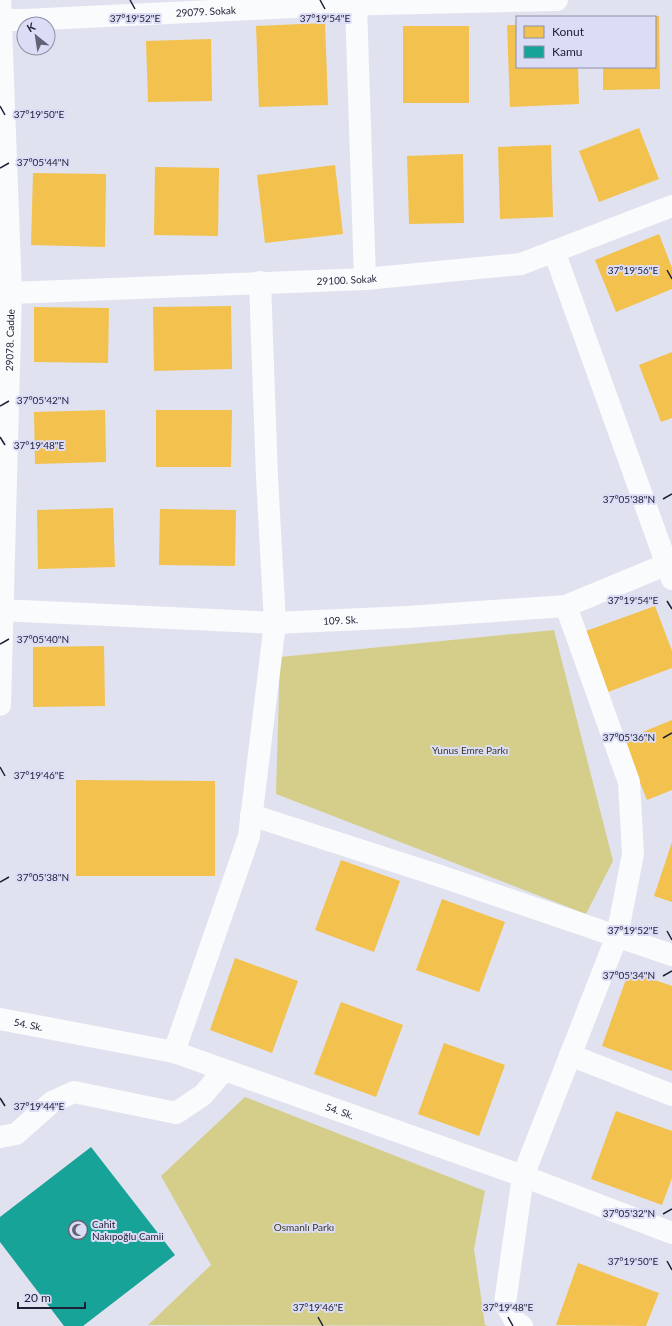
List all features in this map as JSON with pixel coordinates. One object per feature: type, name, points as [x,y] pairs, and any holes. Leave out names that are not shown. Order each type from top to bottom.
[{"type":"street","name":"29079. Sokak","points":[[0,13],[33,19],[356,5],[556,0]]},
{"type":"street","points":[[356,5],[365,278]]},
{"type":"street","name":"29078. Cadde","points":[[0,13],[11,293],[4,465],[0,705]]},
{"type":"street","name":"29100. Sokak","points":[[11,293],[365,278],[521,264],[672,206]]},
{"type":"street","points":[[554,251],[670,568]]},
{"type":"street","points":[[174,1052],[249,836],[275,623],[267,476],[260,282]]},
{"type":"street","name":"109. Sk.","points":[[2,610],[275,623],[407,618],[566,606],[670,568]]},
{"type":"street","points":[[522,1326],[517,1324],[505,1303],[522,1176],[617,936],[633,854],[629,782],[566,606]]},
{"type":"street","points":[[252,815],[436,875],[672,955]]},
{"type":"street","name":"54. Sk.","points":[[0,1019],[174,1052],[522,1176],[672,1233]]},
{"type":"street","points":[[570,1055],[672,1095]]},
{"type":"street","points":[[0,1137],[16,1134],[52,1102],[74,1092],[176,1113],[203,1096],[224,1070]]},
{"type":"green space","name":"Yunus Emre Parkı","points":[[554,630],[613,861],[586,914],[276,794],[280,657]]},
{"type":"green space","name":"Osmanlı Parkı","points":[[245,1097],[485,1191],[474,1249],[485,1325],[488,1326],[148,1325],[211,1265],[161,1176]]},
{"type":"building: Konut","points":[[656,16],[659,16],[660,89],[603,90],[603,68],[656,68]]},
{"type":"building: Konut","points":[[325,23],[328,105],[259,107],[256,26]]},
{"type":"building: Konut","points":[[507,25],[516,25],[516,68],[578,68],[579,104],[510,107]]},
{"type":"building: Konut","points":[[403,26],[469,26],[469,103],[403,103]]},
{"type":"building: Konut","points":[[211,39],[212,101],[148,102],[146,41]]},
{"type":"building: Konut","points":[[639,128],[659,179],[599,202],[579,151]]},
{"type":"building: Konut","points":[[551,145],[553,217],[500,219],[498,147]]},
{"type":"building: Konut","points":[[463,154],[464,223],[409,224],[407,156]]},
{"type":"building: Konut","points":[[335,165],[343,234],[265,243],[257,175]]},
{"type":"building: Konut","points":[[155,167],[219,168],[218,236],[154,235]]},
{"type":"building: Konut","points":[[33,173],[106,174],[105,247],[31,245]]},
{"type":"building: Konut","points":[[659,234],[672,268],[672,289],[616,312],[595,260]]},
{"type":"building: Konut","points":[[231,306],[232,369],[154,371],[153,307]]},
{"type":"building: Konut","points":[[34,307],[109,308],[108,363],[34,362]]},
{"type":"building: Konut","points":[[672,352],[672,418],[661,422],[639,365]]},
{"type":"building: Konut","points":[[105,410],[106,462],[35,464],[34,412]]},
{"type":"building: Konut","points":[[156,410],[232,410],[231,467],[156,467]]},
{"type":"building: Konut","points":[[113,508],[115,567],[38,569],[37,510]]},
{"type":"building: Konut","points":[[160,509],[236,510],[235,566],[159,565]]},
{"type":"building: Konut","points":[[655,606],[672,651],[672,668],[608,692],[586,631]]},
{"type":"building: Konut","points":[[104,646],[105,706],[33,707],[33,647]]},
{"type":"building: Konut","points":[[672,720],[672,790],[647,800],[623,740]]},
{"type":"building: Konut","points":[[76,780],[215,781],[215,876],[76,876]]},
{"type":"building: Konut","points":[[672,842],[672,902],[654,896]]},
{"type":"building: Konut","points":[[341,860],[400,881],[374,952],[315,930]]},
{"type":"building: Konut","points":[[442,899],[505,922],[479,992],[416,970]]},
{"type":"building: Konut","points":[[235,958],[298,981],[272,1053],[210,1030]]},
{"type":"building: Konut","points":[[629,971],[672,986],[672,1071],[602,1046]]},
{"type":"building: Konut","points":[[341,1002],[403,1025],[376,1097],[314,1074]]},
{"type":"building: Konut","points":[[444,1043],[505,1065],[479,1136],[418,1114]]},
{"type":"building: Konut","points":[[616,1111],[672,1131],[672,1178],[662,1205],[591,1179]]},
{"type":"building: Konut","points":[[578,1263],[659,1293],[646,1326],[556,1325]]},
{"type":"building: Kamu","name":"Cahit Nakıpoğlu Camii","points":[[91,1147],[175,1255],[83,1326],[64,1326],[0,1242],[0,1217]]},
{"type":"place","name":"Cahit Nakıpoğlu Camii","points":[[78,1230]]}]
